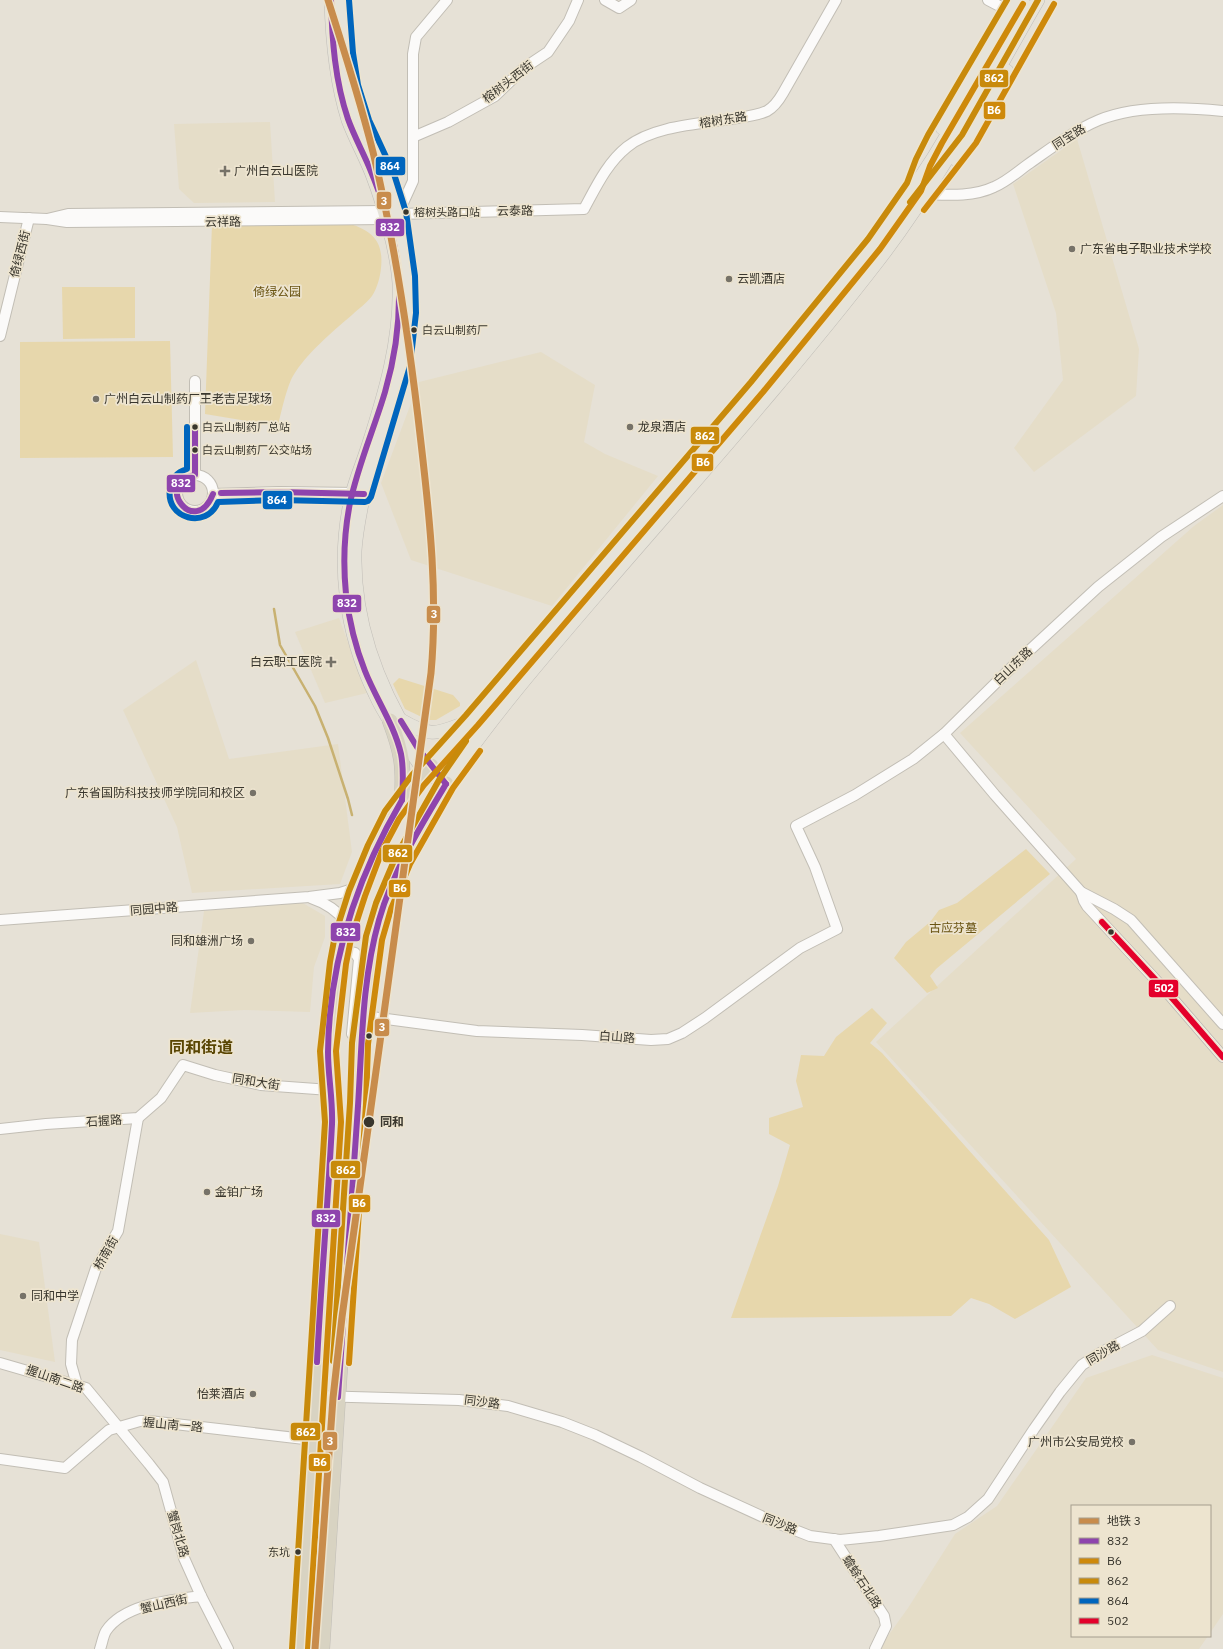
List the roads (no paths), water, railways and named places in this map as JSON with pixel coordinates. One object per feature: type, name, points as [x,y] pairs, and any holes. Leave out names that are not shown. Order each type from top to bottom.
[{"type":"highway","points":[[395,721],[402,759],[402,800]]},
{"type":"highway","points":[[300,1649],[332,1122],[328,1065],[329,1037],[340,950],[359,887],[380,837],[402,800],[428,769]]},
{"type":"highway","points":[[322,1649],[328,1575],[334,1441],[358,1103],[360,1044],[371,957],[383,906],[394,879],[403,860],[446,784]]},
{"type":"main road","points":[[331,0],[335,54],[345,110],[389,215],[407,276],[408,312],[406,336],[398,378],[358,493],[345,537],[345,582],[348,608],[357,650],[371,686],[428,769],[446,784],[481,734],[546,655],[807,350],[892,242],[920,190],[1038,0]]},
{"type":"main road","points":[[341,0],[344,54],[353,97],[362,123],[386,176],[389,215]]},
{"type":"main road","points":[[938,161],[1028,0]]},
{"type":"main road","points":[[428,769],[472,720],[757,387],[920,190],[943,174],[969,139],[1047,0]]},
{"type":"main road","points":[[920,190],[923,163],[935,139],[1013,6]]},
{"type":"main road","points":[[535,646],[546,655]]},
{"type":"main road","points":[[395,721],[425,732],[434,733],[472,720]]},
{"type":"street","points":[[389,215],[413,181],[413,54],[416,37],[447,0]]},
{"type":"street","name":"榕树头西街","points":[[413,137],[448,122],[495,96],[524,68],[548,52],[569,21],[578,0]]},
{"type":"street","points":[[604,0],[619,8],[631,0]]},
{"type":"street","name":"榕树东路","points":[[584,209],[613,161],[627,146],[641,138],[652,133],[665,130],[746,117],[760,114],[768,110],[776,103],[783,93],[836,0]]},
{"type":"street","points":[[988,0],[1013,6]]},
{"type":"street","name":"同宝路","points":[[920,190],[962,195],[994,187],[1075,132],[1110,116],[1134,111],[1150,110],[1223,111]]},
{"type":"street","name":"云泰路","points":[[389,215],[584,209]]},
{"type":"street","name":"云祥路","points":[[0,217],[47,219],[68,214],[389,215]]},
{"type":"street","name":"倚绿西街","points":[[0,336],[29,218]]},
{"type":"street","points":[[194,475],[196,381]]},
{"type":"street","points":[[194,475],[204,478],[209,482],[213,494],[209,505],[204,509],[192,511],[182,506],[177,496],[179,484],[187,477],[194,475]]},
{"type":"street","points":[[213,494],[279,492],[358,493]]},
{"type":"street","name":"白山东路","points":[[837,929],[815,867],[796,826],[886,776],[912,759],[944,734],[1019,660],[1098,587],[1150,545],[1223,496]]},
{"type":"street","points":[[944,734],[1000,801],[1081,892],[1118,911],[1131,920],[1223,1024]]},
{"type":"street","name":"同园中路","points":[[0,920],[309,897],[340,893],[359,887]]},
{"type":"street","points":[[1081,892],[1087,906],[1166,991],[1223,1057]]},
{"type":"street","points":[[309,897],[325,903],[334,909],[347,923]]},
{"type":"street","name":"白山路","points":[[364,1016],[477,1031],[582,1035],[651,1040],[668,1039],[682,1033],[705,1018],[800,948],[837,929]]},
{"type":"street","points":[[340,950],[355,953],[359,959],[352,1034],[360,1044]]},
{"type":"street","name":"同和大街","points":[[183,1065],[215,1075],[261,1085],[330,1090]]},
{"type":"street","name":"石握路","points":[[0,1129],[46,1124],[138,1118],[161,1098],[183,1065]]},
{"type":"street","name":"桥南街","points":[[77,1385],[72,1364],[72,1340],[96,1268],[118,1231],[138,1118]]},
{"type":"street","name":"同沙路","points":[[316,1396],[465,1400],[494,1403],[527,1410],[595,1435],[700,1488],[772,1521],[810,1536],[840,1540],[879,1536],[953,1524],[968,1517],[988,1499],[1034,1429],[1060,1392],[1082,1365],[1100,1353],[1142,1331],[1170,1306]]},
{"type":"street","name":"握山南二路","points":[[0,1363],[86,1388],[117,1426]]},
{"type":"street","name":"握山南一路","points":[[0,1459],[65,1468],[99,1436],[108,1430],[117,1426],[150,1421],[313,1440],[334,1441]]},
{"type":"street","name":"蟹岗北路","points":[[117,1426],[163,1482],[184,1558],[200,1596],[228,1649]]},
{"type":"street","name":"蟾蜍石北路","points":[[834,1539],[884,1616],[886,1626],[875,1649]]},
{"type":"street","name":"蟹山西街","points":[[100,1649],[106,1632],[118,1620],[130,1613],[158,1602],[200,1596]]},
{"type":"waterway","points":[[274,609],[280,645],[315,706],[328,738],[352,815]]},
{"type":"metro line","name":"3","points":[[315,1649],[333,1398],[342,1317],[431,673],[434,615],[430,529],[402,297],[389,224],[373,152],[328,0]]},
{"type":"place","name":"广州白云山医院","points":[[225,171]]},
{"type":"place","name":"榕树头路口站","points":[[406,212]]},
{"type":"place","name":"广东省电子职业技术学校","points":[[1072,249]]},
{"type":"place","name":"云凯酒店","points":[[729,279]]},
{"type":"place","name":"白云山制药厂","points":[[414,330]]},
{"type":"place","name":"广州白云山制药厂王老吉足球场","points":[[96,399]]},
{"type":"place","name":"白云山制药厂总站","points":[[195,427]]},
{"type":"place","name":"龙泉酒店","points":[[630,427]]},
{"type":"place","name":"白云山制药厂公交站场","points":[[195,450]]},
{"type":"place","name":"白云职工医院","points":[[331,662]]},
{"type":"place","name":"广东省国防科技技师学院同和校区","points":[[253,793]]},
{"type":"place","name":"同和雄洲广场","points":[[251,941]]},
{"type":"place","name":"同和","points":[[369,1122]]},
{"type":"place","name":"金铂广场","points":[[207,1192]]},
{"type":"place","name":"同和中学","points":[[23,1296]]},
{"type":"place","name":"怡莱酒店","points":[[253,1394]]},
{"type":"place","name":"广州市公安局党校","points":[[1132,1442]]},
{"type":"place","name":"东坑","points":[[298,1552]]},
{"type":"district","name":"同和街道","points":[[201,1047]]},
{"type":"park label","name":"倚绿公园","points":[[277,292]]},
{"type":"park label","name":"古应芬墓","points":[[953,928]]}]
